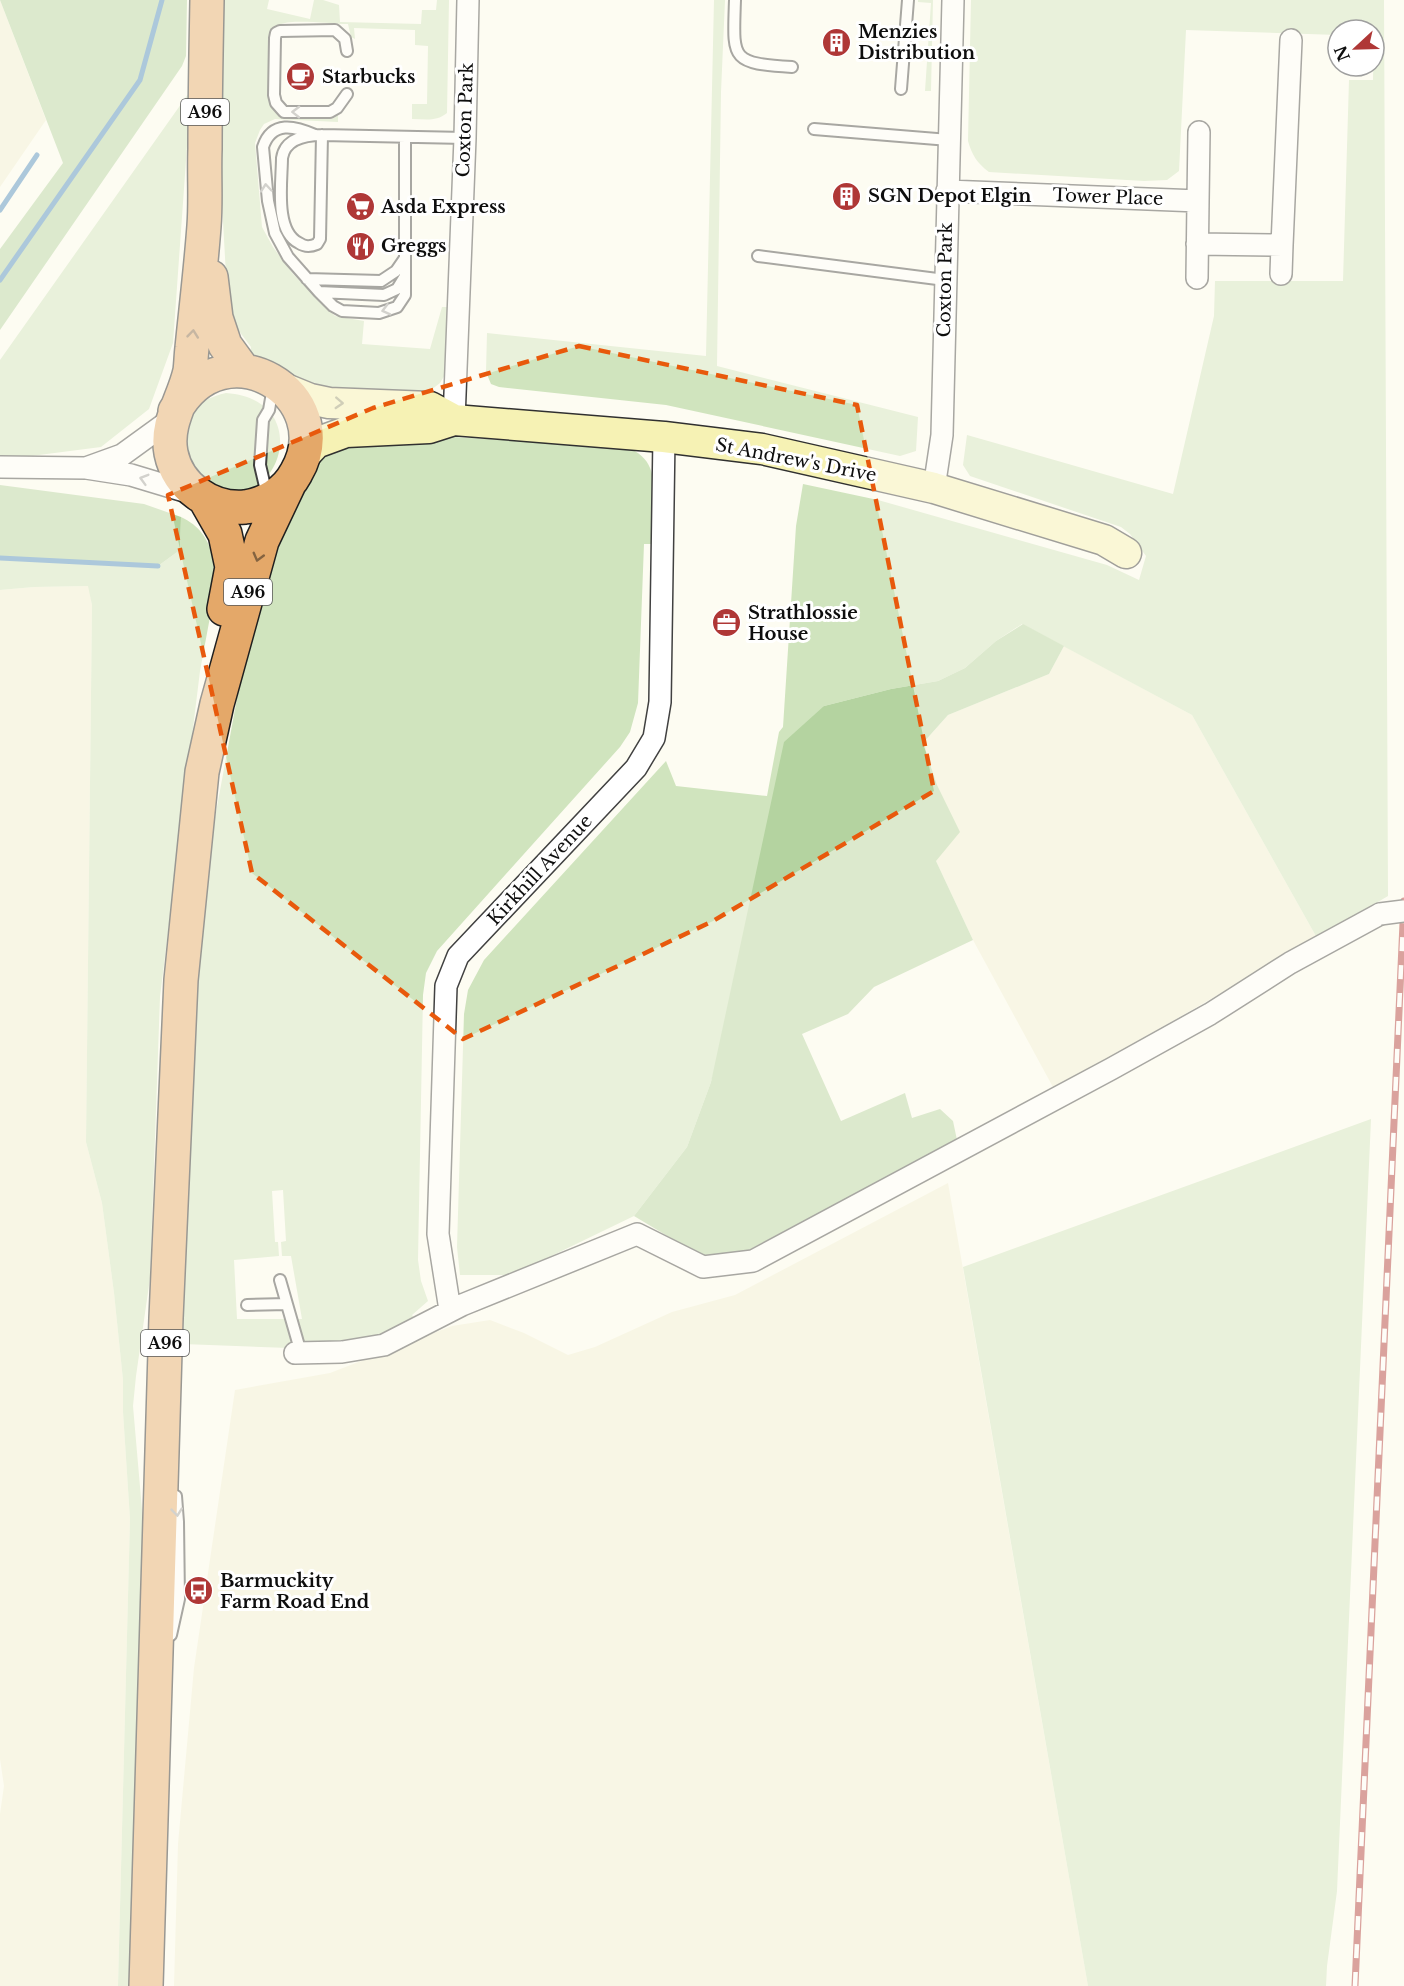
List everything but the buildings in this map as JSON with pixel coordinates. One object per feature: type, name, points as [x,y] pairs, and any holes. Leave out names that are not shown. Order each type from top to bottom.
[{"type":"highway","name":"A96","points":[[207,0],[204,225],[190,372],[174,415],[170,435],[173,462],[182,478],[203,497],[225,534],[232,567],[219,639],[217,704]]},
{"type":"highway","name":"A96","points":[[204,225],[216,318],[225,345],[244,371]]},
{"type":"highway","points":[[174,415],[187,393],[203,380],[223,372],[244,371],[265,376],[279,385]]},
{"type":"highway","name":"A96","points":[[146,1986],[164,1391],[181,980],[202,772],[217,704],[262,541],[283,491],[306,446],[304,424],[297,404],[279,385]]},
{"type":"highway","points":[[203,497],[215,503],[237,507],[258,504],[283,491]]},
{"type":"street","name":"Coxton Park","points":[[454,420],[468,0]]},
{"type":"street","name":"Coxton Park","points":[[934,488],[942,435],[952,0]]},
{"type":"street","points":[[1281,274],[1291,39]]},
{"type":"street","points":[[1197,278],[1199,132]]},
{"type":"street","name":"Tower Place","points":[[947,191],[1198,201]]},
{"type":"street","points":[[1197,244],[1282,245]]},
{"type":"street","name":"St Andrew's Drive","points":[[279,385],[310,399],[329,403],[430,407],[454,420]]},
{"type":"street","points":[[86,468],[122,455],[174,415]]},
{"type":"street","name":"St Andrew's Drive","points":[[283,491],[316,443],[346,432],[429,428],[454,420],[664,437],[762,449],[934,488],[1104,540],[1126,553]]},
{"type":"street","name":"Kirkhill Avenue","points":[[450,1310],[438,1234],[446,986],[458,956],[636,768],[654,738],[660,702],[664,437]]},
{"type":"street","points":[[0,468],[86,468],[130,476],[203,497]]},
{"type":"street","points":[[298,1353],[342,1352],[384,1345],[450,1310],[637,1234],[703,1267],[753,1261],[1111,1069],[1209,1014],[1290,963],[1380,914],[1404,911]]},
{"type":"lane","points":[[735,0],[733,41],[736,50],[747,61],[756,64],[792,67]]},
{"type":"lane","points":[[902,89],[908,0]]},
{"type":"lane","points":[[346,94],[337,108],[330,112],[284,112],[276,104],[274,95],[276,33],[334,30],[345,39],[347,51]]},
{"type":"lane","points":[[318,135],[296,127],[285,127],[270,135],[263,147],[268,201],[275,233],[284,252],[333,306],[342,311],[379,314],[395,308],[403,300],[405,137]]},
{"type":"lane","points":[[814,129],[949,140]]},
{"type":"lane","points":[[318,135],[320,239],[314,246],[306,246],[293,240],[283,222],[282,158],[284,148],[289,143],[318,135],[465,138]]},
{"type":"lane","points":[[758,256],[945,280]]},
{"type":"lane","points":[[307,279],[381,282],[396,271],[405,258]]},
{"type":"lane","points":[[319,292],[384,295],[397,289],[405,276]]},
{"type":"lane","points":[[279,385],[263,420],[260,465],[283,491]]},
{"type":"lane","points":[[280,1280],[298,1353]]},
{"type":"lane","points":[[247,1305],[287,1304]]},
{"type":"lane","points":[[164,1391],[173,1474]]},
{"type":"lane","points":[[154,1707],[179,1599],[178,1522],[174,1486]]},
{"type":"highlighted area","points":[[579,346],[857,405],[934,791],[713,921],[463,1039],[252,873],[168,495],[373,408]]},
{"type":"green space","points":[[0,0],[46,120],[0,187]]},
{"type":"green space","points":[[0,0],[187,0],[186,56],[182,66],[0,330],[0,249],[63,163]]},
{"type":"green space","points":[[216,0],[269,0],[267,9],[310,19],[314,0],[323,0],[339,5],[340,22],[421,24],[422,10],[436,10],[437,0],[449,0],[447,113],[443,116],[435,119],[412,119],[412,104],[427,104],[428,46],[415,45],[415,30],[354,28],[355,39],[351,37],[348,24],[287,23],[277,26],[269,38],[269,102],[274,111],[281,116],[332,119],[338,115],[338,122],[275,119],[264,124],[255,143],[262,227],[273,247],[293,274],[335,316],[364,321],[362,344],[430,349],[442,307],[451,307],[449,368],[440,383],[427,393],[336,391],[285,376],[249,360],[251,347],[236,327],[229,329],[214,59]]},
{"type":"green space","points":[[714,0],[725,0],[721,92],[717,366],[918,417],[916,451],[900,456],[666,405],[499,387],[491,384],[486,372],[487,333],[706,356]]},
{"type":"green space","points":[[918,0],[933,0],[931,91],[925,91],[931,3],[918,2]]},
{"type":"green space","points":[[971,0],[1384,0],[1384,18],[1326,18],[1326,35],[1186,30],[1179,171],[1167,180],[1144,181],[989,172],[976,158],[968,141]]},
{"type":"green space","points":[[1373,78],[1384,78],[1388,896],[1317,938],[1192,715],[1022,624],[996,641],[965,668],[938,681],[891,689],[824,706],[711,1082],[687,1147],[634,1216],[512,1275],[460,1275],[457,1247],[464,1014],[468,990],[484,960],[666,761],[676,786],[767,796],[779,732],[783,727],[796,526],[803,484],[878,500],[1107,565],[1139,580],[1146,556],[1130,534],[1121,527],[970,476],[963,465],[967,435],[1173,494],[1214,316],[1215,281],[1343,281],[1349,80],[1373,80]]},
{"type":"green space","points":[[191,90],[173,343],[149,409],[101,447],[0,460],[0,360]]},
{"type":"green space","points":[[226,393],[253,400],[271,413],[279,431],[279,450],[273,468],[260,483],[243,492],[221,492],[193,476],[182,432],[198,406]]},
{"type":"green space","points":[[453,437],[626,447],[643,457],[648,463],[653,478],[654,524],[653,544],[644,544],[638,703],[630,732],[620,747],[437,951],[426,973],[423,995],[418,1260],[421,1281],[428,1301],[412,1315],[416,1321],[381,1338],[289,1348],[183,1344],[189,1081],[201,922],[214,823],[243,666],[271,553],[316,456],[362,438]],"holes":[[[283,1190],[286,1241],[281,1242],[282,1256],[291,1256],[302,1319],[237,1319],[234,1260],[279,1256],[278,1242],[275,1242],[272,1191]]]},
{"type":"green space","points":[[0,485],[144,504],[181,517],[180,550],[158,566],[0,558]]},
{"type":"green space","points":[[181,517],[202,533],[213,556],[219,556],[220,563],[200,671],[160,997],[150,1278],[133,1406],[144,1533],[130,1986],[118,1986],[130,1519],[123,1380],[114,1293],[102,1203],[86,1142],[92,605],[88,586],[0,590],[0,558],[158,566],[180,550]]},
{"type":"green space","points":[[89,586],[92,605],[86,1142],[102,1203],[114,1293],[123,1380],[130,1519],[118,1986],[0,1986],[0,1814],[4,1786],[0,1759],[0,590]]},
{"type":"green space","points":[[1023,624],[1064,646],[1049,674],[948,715],[923,743],[937,785],[960,832],[936,861],[973,940],[874,987],[848,1014],[802,1034],[841,1121],[905,1093],[912,1118],[940,1109],[953,1121],[957,1140],[743,1253],[704,1258],[634,1216],[687,1147],[711,1082],[784,742],[824,706],[891,689],[938,681],[965,668],[996,641]]},
{"type":"green space","points":[[1064,646],[1192,715],[1317,938],[1054,1089],[973,940],[936,861],[937,785],[923,743],[948,715],[1049,674]]},
{"type":"green space","points":[[1371,1119],[1337,1891],[1326,1986],[1088,1986],[963,1267]]},
{"type":"green space","points":[[948,1183],[1088,1986],[174,1986],[178,1844],[194,1668],[235,1390],[330,1373],[452,1326],[490,1320],[524,1333],[568,1355],[595,1347],[672,1312],[735,1295]]},
{"type":"waterway","points":[[0,280],[140,80],[162,0]]},
{"type":"waterway","points":[[0,210],[37,155]]},
{"type":"waterway","points":[[0,558],[158,566]]},
{"type":"railway","points":[[1355,1986],[1404,901]]},
{"type":"place","name":"Menzies Distribution","points":[[837,42]]},
{"type":"place","name":"Starbucks","points":[[301,77]]},
{"type":"place","name":"SGN Depot Elgin","points":[[847,196]]},
{"type":"place","name":"Asda Express","points":[[360,207]]},
{"type":"place","name":"Greggs","points":[[360,246]]},
{"type":"place","name":"Strathlossie House","points":[[727,623]]},
{"type":"place","name":"Barmuckity Farm Road End","points":[[199,1591]]}]
